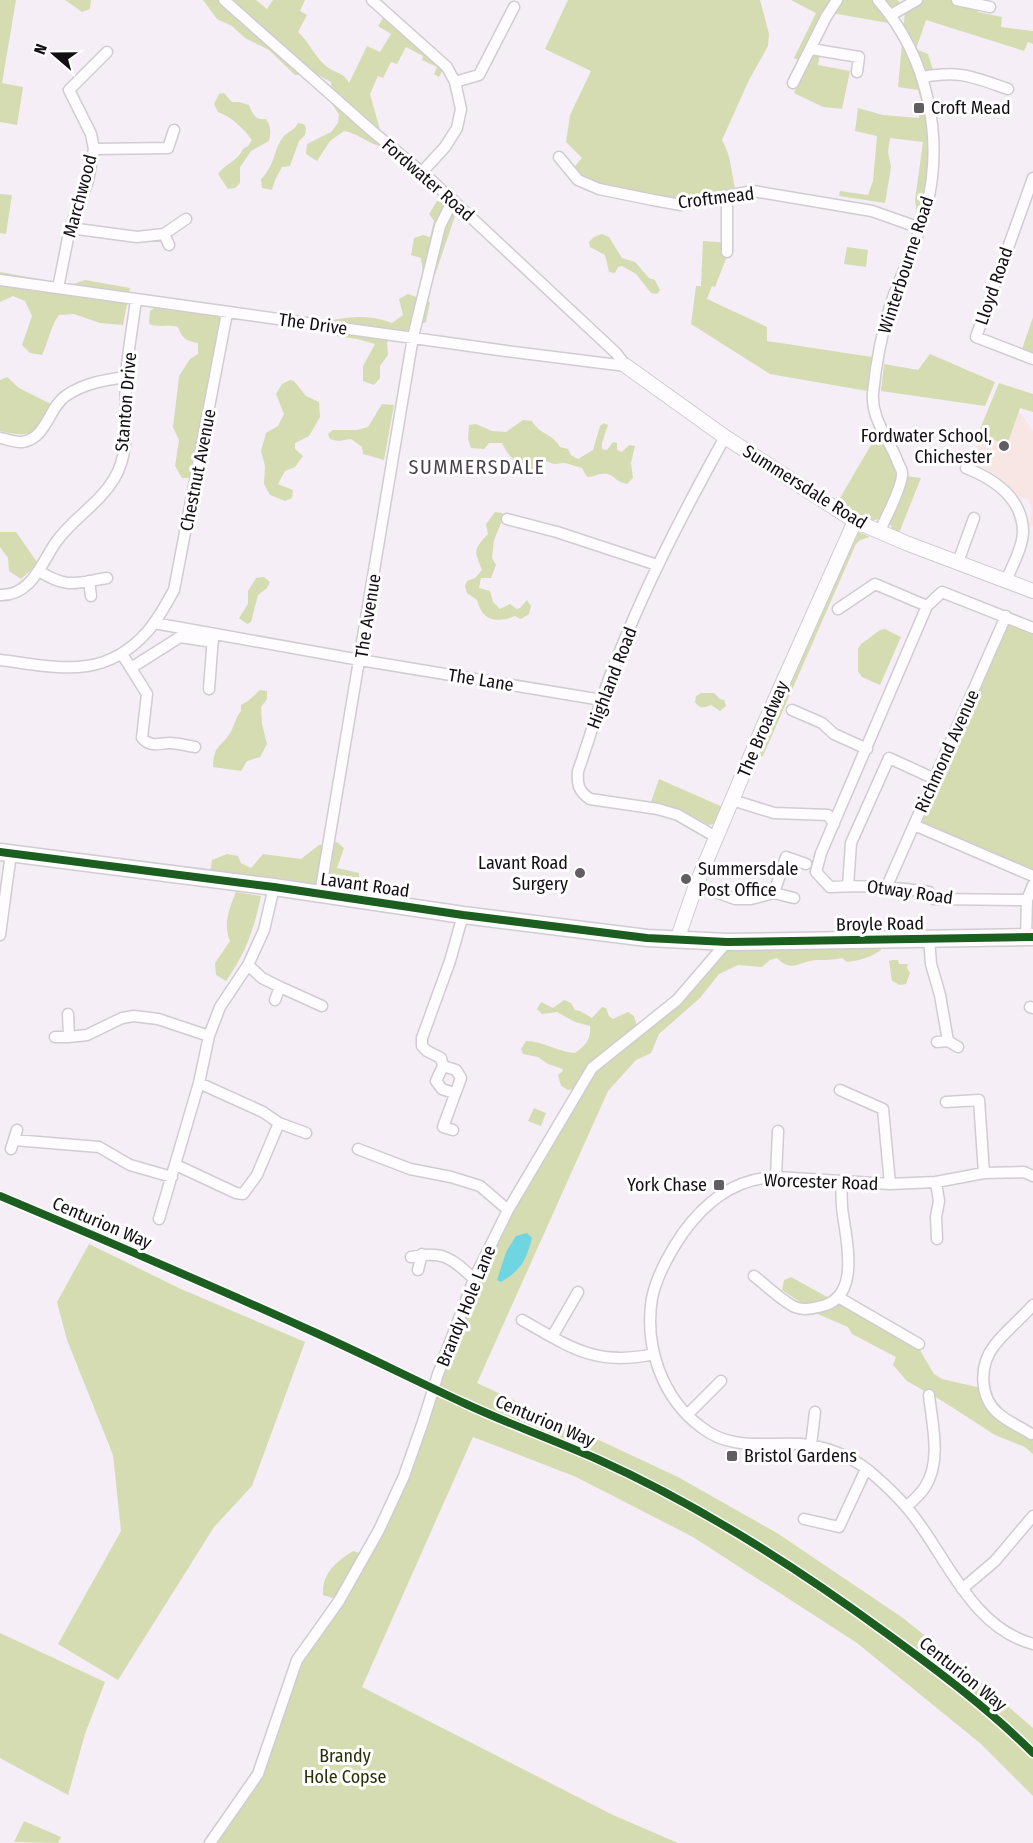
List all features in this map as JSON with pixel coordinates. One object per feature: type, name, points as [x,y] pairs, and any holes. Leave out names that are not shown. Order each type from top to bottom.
[{"type":"main road","name":"Lavant Road","points":[[6,852],[274,886],[463,915],[591,931],[677,940],[727,942]]},
{"type":"main road","name":"Broyle Road","points":[[727,942],[1030,937]]},
{"type":"street","name":"Fordwater Road","points":[[224,0],[453,200],[616,353],[626,366]]},
{"type":"street","points":[[793,83],[837,0]]},
{"type":"street","name":"Winterbourne Road","points":[[878,0],[906,38],[923,77],[934,134],[933,172],[926,210],[892,302],[878,360],[873,396],[879,428],[902,473],[896,496],[879,532]]},
{"type":"street","points":[[891,15],[917,0]]},
{"type":"street","points":[[957,0],[990,7]]},
{"type":"street","points":[[378,2],[447,67],[455,82],[461,110],[457,128],[446,147],[422,172]]},
{"type":"street","points":[[455,82],[479,75],[514,7]]},
{"type":"street","points":[[811,48],[859,57],[857,72]]},
{"type":"street","name":"Marchwood","points":[[58,288],[70,228],[88,181],[94,149],[91,134],[69,90],[107,52]]},
{"type":"street","points":[[923,77],[946,73],[967,75],[1008,89]]},
{"type":"street","points":[[94,149],[168,148],[174,130]]},
{"type":"street","name":"Croftmead","points":[[559,157],[578,180],[598,189],[681,205],[753,190],[872,211],[920,228]]},
{"type":"street","name":"Lloyd Road","points":[[1033,178],[976,337],[1033,359]]},
{"type":"street","points":[[727,197],[727,252]]},
{"type":"street","name":"The Avenue","points":[[321,894],[413,337],[440,226],[453,200]]},
{"type":"street","points":[[70,228],[137,237],[164,234],[186,219]]},
{"type":"street","points":[[164,234],[169,245]]},
{"type":"street","name":"The Drive","points":[[0,280],[517,353],[626,366]]},
{"type":"street","name":"Stanton Drive","points":[[0,595],[10,595],[24,589],[39,571],[69,525],[104,495],[116,476],[123,452],[126,426],[126,377],[136,299]]},
{"type":"street","name":"Chestnut Avenue","points":[[0,660],[64,668],[94,667],[122,654],[146,634],[154,623],[174,590],[227,313]]},
{"type":"street","name":"Summersdale Road","points":[[626,366],[725,436],[855,521],[1033,591]]},
{"type":"street","points":[[0,438],[21,442],[33,438],[42,431],[57,404],[66,395],[96,381],[126,377]]},
{"type":"street","name":"Highland Road","points":[[716,837],[678,815],[658,809],[590,799],[582,794],[577,783],[578,771],[612,672],[657,565],[725,436]]},
{"type":"street","points":[[966,468],[996,483],[1015,503],[1019,514],[1023,532],[1006,581]]},
{"type":"street","points":[[958,562],[974,518]]},
{"type":"street","name":"The Broadway","points":[[677,940],[716,837],[855,521]]},
{"type":"street","points":[[510,523],[557,532],[657,565]]},
{"type":"street","points":[[39,571],[55,581],[70,585],[107,578]]},
{"type":"street","points":[[89,581],[91,596]]},
{"type":"street","points":[[838,609],[875,584],[927,606],[942,592],[1033,628]]},
{"type":"street","name":"Otway Road","points":[[927,606],[821,853],[816,872],[830,887],[887,886],[929,892],[934,899],[1027,900]]},
{"type":"street","name":"Richmond Avenue","points":[[887,886],[1006,616]]},
{"type":"street","points":[[154,623],[213,638],[360,660]]},
{"type":"street","points":[[131,668],[180,637],[213,638]]},
{"type":"street","points":[[209,689],[213,638]]},
{"type":"street","points":[[122,654],[147,694],[142,738],[147,743],[159,746],[169,743],[195,747]]},
{"type":"street","name":"The Lane","points":[[360,660],[602,700]]},
{"type":"street","points":[[792,710],[822,723],[834,734],[867,749]]},
{"type":"street","points":[[848,886],[851,843],[889,758],[935,778]]},
{"type":"street","points":[[732,800],[774,813],[828,815],[834,824]]},
{"type":"street","points":[[914,825],[1033,876]]},
{"type":"street","points":[[0,935],[6,852]]},
{"type":"street","points":[[774,893],[786,857],[806,864]]},
{"type":"street","points":[[696,885],[735,899],[751,899],[774,893],[794,898]]},
{"type":"street","points":[[1030,937],[1027,900],[1033,885]]},
{"type":"street","points":[[159,1219],[199,1083],[209,1036],[220,1007],[248,965],[264,930],[274,886]]},
{"type":"street","points":[[454,1093],[442,1089],[436,1080],[443,1066],[441,1058],[422,1046],[422,1038],[450,961],[463,915]]},
{"type":"street","points":[[929,938],[931,964],[940,995],[942,1041],[958,1047]]},
{"type":"street","name":"Brandy Hole Lane","points":[[210,1843],[258,1774],[297,1660],[339,1601],[379,1530],[404,1476],[448,1346],[474,1279],[508,1210],[592,1068],[677,1000],[727,942]]},
{"type":"street","points":[[248,965],[262,978],[322,1006]]},
{"type":"street","points":[[275,1000],[280,987]]},
{"type":"street","points":[[439,993],[450,997]]},
{"type":"street","points":[[68,1014],[69,1037]]},
{"type":"street","points":[[55,1037],[87,1035],[122,1018],[134,1016],[158,1019],[209,1036]]},
{"type":"street","points":[[443,1066],[456,1070],[460,1078],[443,1127],[453,1130]]},
{"type":"street","points":[[199,1083],[263,1112],[279,1123],[306,1133]]},
{"type":"street","points":[[840,1090],[884,1109],[890,1184]]},
{"type":"street","points":[[946,1102],[979,1100],[984,1173]]},
{"type":"street","points":[[176,1165],[236,1194],[243,1194],[257,1175],[279,1123]]},
{"type":"street","points":[[776,1177],[778,1131]]},
{"type":"street","points":[[14,1140],[99,1147],[130,1165],[171,1177]]},
{"type":"street","points":[[358,1149],[410,1169],[458,1178],[480,1186],[508,1210]]},
{"type":"street","name":"Worcester Road","points":[[1033,1176],[1024,1172],[984,1173],[936,1182],[890,1184],[776,1177],[752,1179],[728,1189],[704,1209],[681,1237],[663,1266],[653,1296],[651,1324],[654,1354],[664,1384],[687,1415],[709,1434],[741,1444],[811,1446],[837,1453],[866,1469],[891,1490],[906,1507],[926,1533],[962,1589],[987,1618],[1010,1636],[1033,1644]]},
{"type":"street","points":[[754,1276],[795,1307],[807,1309],[828,1306],[838,1297],[846,1280],[849,1264],[841,1182]]},
{"type":"street","points":[[936,1182],[939,1201],[936,1217],[937,1239]]},
{"type":"street","points":[[418,1270],[416,1255],[430,1252],[456,1262],[474,1279]]},
{"type":"street","points":[[552,1337],[578,1292]]},
{"type":"street","points":[[838,1297],[919,1344]]},
{"type":"street","points":[[1031,1434],[998,1414],[986,1394],[983,1377],[984,1366],[992,1347],[1033,1305]]},
{"type":"street","points":[[522,1320],[582,1352],[605,1358],[637,1358],[654,1354]]},
{"type":"street","points":[[687,1415],[722,1381]]},
{"type":"street","points":[[906,1507],[926,1487],[934,1467],[929,1395]]},
{"type":"street","points":[[811,1446],[815,1412]]},
{"type":"street","points":[[804,1519],[838,1527],[866,1469]]},
{"type":"street","points":[[962,1589],[995,1561],[1033,1516]]},
{"type":"shaded area","name":"Fordwater School, Chichester","points":[[999,383],[1033,431],[1033,526],[1029,525],[1032,509],[1028,499],[1015,495],[1003,480],[971,459],[978,434]]},
{"type":"green space","points":[[0,0],[16,0],[2,83],[23,87],[17,125],[0,122]]},
{"type":"green space","points":[[65,0],[91,0],[90,9],[82,12]]},
{"type":"green space","points":[[203,0],[256,0],[267,9],[273,0],[305,0],[300,11],[307,15],[298,32],[322,62],[342,75],[349,83],[367,46],[380,52],[391,34],[378,26],[383,18],[443,69],[439,77],[434,74],[437,67],[422,60],[423,56],[406,47],[397,64],[391,62],[383,78],[378,76],[370,94],[380,130],[379,146],[344,131],[330,141],[317,161],[306,154],[307,144],[331,132],[338,123],[339,115],[333,105],[331,82],[318,75],[295,75],[269,50],[245,38],[232,26],[217,19]]},
{"type":"green space","points":[[568,0],[760,0],[769,34],[768,46],[749,80],[722,140],[729,157],[735,188],[681,201],[601,185],[580,176],[573,168],[582,158],[566,142],[570,115],[591,71],[545,49]]},
{"type":"green space","points":[[791,0],[897,0],[900,2],[886,13],[894,24],[826,12],[801,61],[794,58],[816,13]]},
{"type":"green space","points":[[924,0],[980,0],[978,12],[1002,17],[1001,27],[1033,31],[1033,44],[1028,42],[1024,51],[926,20],[916,49],[928,54],[933,70],[921,77],[929,116],[930,171],[922,213],[917,214],[915,200],[923,142],[890,138],[888,152],[891,167],[885,203],[839,196],[840,191],[868,195],[873,181],[877,136],[855,131],[858,108],[883,115],[919,118],[921,100],[918,90],[898,87],[905,11]]},
{"type":"green space","points":[[812,53],[820,54],[818,65],[850,71],[842,109],[823,107],[794,93]]},
{"type":"green space","points":[[224,93],[232,102],[249,105],[257,118],[266,119],[270,132],[269,141],[251,151],[240,167],[240,183],[235,188],[228,189],[218,174],[238,157],[252,140],[237,123],[218,112],[214,104],[219,94]]},
{"type":"green space","points":[[298,123],[304,124],[305,135],[299,141],[290,166],[282,167],[272,190],[262,188],[261,179],[269,168],[280,141]]},
{"type":"green space","points":[[0,194],[12,195],[6,234],[0,233]]},
{"type":"green space","points":[[437,201],[444,201],[455,216],[435,275],[423,273],[421,258],[411,255],[414,238],[423,235],[430,237],[434,221],[429,214]]},
{"type":"green space","points":[[602,234],[609,237],[622,258],[635,262],[649,278],[655,280],[660,290],[657,294],[651,293],[636,274],[622,266],[618,267],[615,273],[609,272],[605,255],[590,247],[589,242]]},
{"type":"green space","points":[[703,241],[732,243],[715,287],[712,286],[707,299],[767,327],[767,341],[872,357],[867,391],[770,374],[691,324],[696,286],[701,286]]},
{"type":"green space","points":[[847,247],[868,250],[866,267],[844,264]]},
{"type":"green space","points":[[0,272],[39,279],[51,292],[63,293],[73,284],[85,280],[130,288],[123,325],[100,323],[74,314],[59,315],[42,355],[30,353],[22,345],[32,316],[25,301],[13,296],[0,302]]},
{"type":"green space","points":[[408,294],[430,302],[426,322],[408,330],[392,330],[387,343],[388,355],[380,366],[380,378],[374,385],[363,381],[363,366],[375,344],[335,336],[332,330],[333,320],[363,317],[392,323],[403,315],[399,299]]},
{"type":"green space","points":[[157,306],[220,317],[191,478],[182,478],[175,466],[179,440],[173,427],[179,376],[190,359],[198,354],[198,343],[185,339],[178,327],[149,324],[150,311]]},
{"type":"green space","points":[[1033,317],[1033,353],[1022,349]]},
{"type":"green space","points":[[930,354],[995,382],[985,406],[881,391],[884,364],[918,370]]},
{"type":"green space","points":[[7,377],[19,388],[51,404],[42,422],[33,432],[21,434],[0,431],[0,380]]},
{"type":"green space","points":[[290,380],[294,381],[306,396],[319,402],[320,417],[309,436],[295,443],[295,449],[303,456],[295,467],[285,471],[278,484],[293,490],[292,498],[285,501],[270,495],[264,484],[265,466],[261,451],[266,433],[278,426],[284,414],[276,394],[282,384]]},
{"type":"green space","points":[[999,383],[1033,394],[1033,412],[1020,408],[1007,445],[978,434]]},
{"type":"green space","points":[[382,404],[394,405],[384,460],[363,454],[362,447],[351,439],[338,441],[330,439],[328,434],[333,430],[357,430],[368,427]]},
{"type":"green space","points":[[523,420],[532,421],[538,429],[554,439],[560,447],[568,449],[571,455],[578,459],[593,450],[600,426],[604,423],[608,425],[602,449],[607,450],[613,442],[617,443],[617,450],[622,452],[629,445],[635,446],[631,463],[633,478],[627,484],[606,474],[587,477],[582,468],[545,461],[536,475],[530,474],[531,467],[512,458],[502,443],[489,443],[484,449],[471,448],[468,439],[469,425],[476,424],[492,431],[506,432]]},
{"type":"green space","points":[[878,433],[892,457],[898,474],[881,518],[872,521],[837,503]]},
{"type":"green space","points":[[906,476],[921,478],[899,533],[892,529],[889,520]]},
{"type":"green space","points":[[495,512],[502,513],[504,516],[494,540],[492,558],[496,565],[491,578],[481,578],[479,588],[490,591],[493,602],[500,609],[510,604],[517,609],[520,608],[527,600],[531,606],[529,614],[521,619],[515,616],[502,620],[487,617],[477,600],[467,593],[465,586],[467,581],[475,578],[482,570],[476,550],[488,534],[486,524]]},
{"type":"green space","points":[[0,532],[16,532],[37,562],[21,579],[9,571],[8,558],[0,547]]},
{"type":"green space","points":[[859,532],[870,537],[856,544],[763,756],[759,757],[853,534]]},
{"type":"green space","points":[[264,577],[270,582],[267,588],[258,595],[251,622],[247,624],[239,618],[248,604],[248,591],[256,578]]},
{"type":"green space","points":[[1008,623],[1033,633],[1033,871],[922,822]]},
{"type":"green space","points":[[885,629],[901,637],[880,685],[862,677],[858,671],[858,649],[861,644],[880,630]]},
{"type":"green space","points":[[260,690],[267,691],[267,699],[261,707],[267,744],[260,757],[247,761],[241,771],[213,767],[216,750],[232,730],[241,711],[241,705]]},
{"type":"green space","points":[[701,693],[714,693],[724,700],[726,706],[720,711],[711,705],[700,707],[695,702],[696,696]]},
{"type":"green space","points":[[659,779],[725,808],[719,823],[709,825],[680,809],[651,802]]},
{"type":"green space","points":[[337,842],[344,848],[337,868],[359,873],[359,885],[350,893],[210,874],[212,860],[227,854],[238,856],[241,863],[251,868],[263,854],[301,859],[319,845]]},
{"type":"green space","points":[[236,892],[261,896],[248,940],[239,961],[226,981],[216,975],[215,963],[230,941],[227,923]]},
{"type":"green space","name":"Brandy Hole Copse","points":[[881,942],[881,950],[877,953],[847,962],[842,958],[792,966],[782,963],[777,958],[770,960],[762,967],[738,965],[719,974],[700,998],[659,1034],[651,1053],[636,1060],[608,1091],[477,1383],[678,1477],[777,1533],[903,1618],[1033,1728],[1033,1796],[981,1744],[857,1643],[693,1537],[576,1477],[473,1437],[362,1687],[613,1815],[678,1843],[213,1843],[260,1776],[299,1661],[382,1531],[476,1279],[596,1069],[678,1002],[726,945]]},
{"type":"green space","points":[[898,960],[899,964],[908,964],[907,968],[910,973],[906,984],[900,985],[892,981],[889,961]]},
{"type":"green space","points":[[564,1000],[571,1003],[575,1010],[592,1018],[602,1007],[606,1008],[613,1019],[628,1012],[634,1016],[637,1026],[574,1089],[568,1090],[561,1086],[558,1075],[563,1069],[548,1064],[538,1057],[523,1054],[521,1049],[526,1041],[575,1053],[585,1045],[589,1039],[590,1026],[575,1022],[557,1012],[542,1014],[537,1009],[541,1002],[553,1008]]},
{"type":"green space","points":[[534,1108],[546,1113],[541,1126],[528,1121]]},
{"type":"green space","points":[[89,1244],[181,1289],[305,1342],[252,1486],[214,1527],[118,1680],[58,1644],[121,1531],[113,1455],[67,1340],[57,1302]]},
{"type":"green space","points":[[791,1277],[918,1347],[934,1374],[942,1379],[981,1388],[1022,1432],[1033,1440],[1033,1454],[1025,1447],[995,1435],[907,1381],[893,1365],[896,1357],[852,1334],[848,1327],[820,1315],[782,1290],[784,1280]]},
{"type":"green space","points":[[353,1551],[363,1554],[336,1599],[323,1595],[325,1580],[331,1569]]},
{"type":"green space","points":[[0,1633],[105,1682],[85,1734],[68,1795],[0,1758]]},
{"type":"green space","points":[[24,1821],[61,1837],[58,1843],[14,1842]]},
{"type":"water","points":[[527,1233],[532,1238],[522,1264],[501,1282],[497,1280],[506,1252],[516,1236]]},
{"type":"cycle path","points":[[0,852],[647,938],[727,942],[1033,937]]},
{"type":"cycle path","name":"Centurion Way","points":[[0,1196],[267,1311],[482,1411],[597,1459],[673,1496],[746,1538],[852,1608],[962,1690],[1033,1753]]},
{"type":"place","name":"Croft Mead","points":[[919,108]]},
{"type":"place","name":"Fordwater School, Chichester","points":[[1004,446]]},
{"type":"place","name":"Lavant Road Surgery","points":[[580,873]]},
{"type":"place","name":"Summersdale Post Office","points":[[686,879]]},
{"type":"place","name":"York Chase","points":[[719,1185]]},
{"type":"place","name":"Bristol Gardens","points":[[732,1456]]},
{"type":"district","name":"SUMMERSDALE","points":[[477,467]]}]
